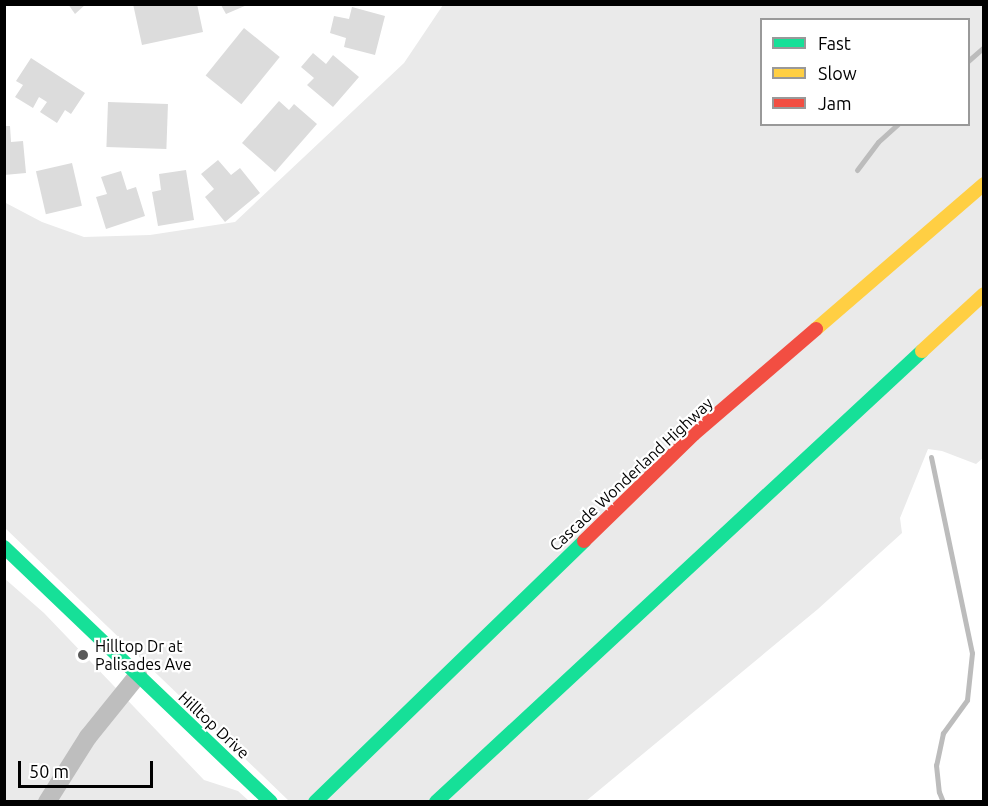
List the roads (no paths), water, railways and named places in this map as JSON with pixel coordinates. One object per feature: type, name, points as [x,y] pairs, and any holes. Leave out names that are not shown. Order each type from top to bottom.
[{"type":"main road","name":"Cascade Wonderland Highway","points":[[315,801],[694,434],[984,184]]},
{"type":"main road","points":[[436,801],[984,294]]},
{"type":"main road","name":"Hilltop Drive","points":[[4,547],[271,801]]},
{"type":"street","points":[[47,801],[88,737],[138,675]]},
{"type":"waterway","points":[[970,59],[984,47]]},
{"type":"waterway","points":[[857,170],[878,142],[896,126]]},
{"type":"waterway","points":[[931,457],[972,653],[967,700],[943,733],[936,765],[939,792],[943,802]]},
{"type":"place","name":"Hilltop Dr at Palisades Ave","points":[[83,655]]}]
